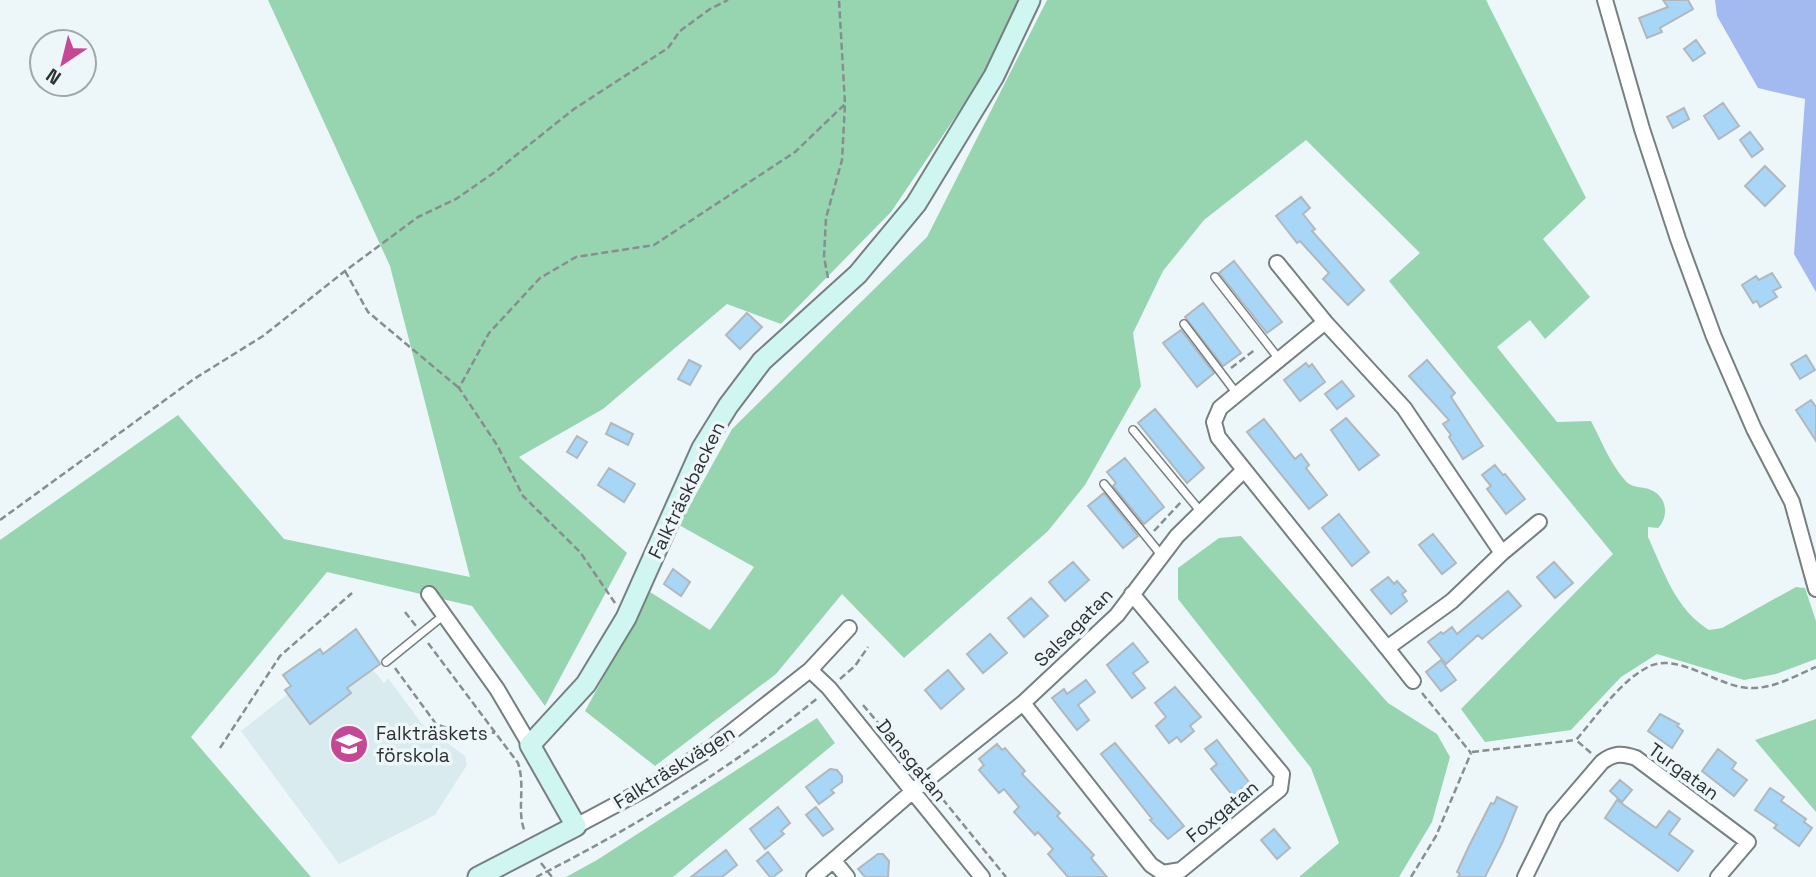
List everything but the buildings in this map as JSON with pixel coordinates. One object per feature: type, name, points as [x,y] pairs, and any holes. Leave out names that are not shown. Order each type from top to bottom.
[{"type":"street","name":"Falkträskbacken","points":[[530,745],[586,684],[626,618],[702,448],[728,405],[762,361],[858,274],[916,204],[994,76],[1030,0]]},
{"type":"street","points":[[1605,0],[1642,129],[1678,239],[1714,337],[1754,429],[1792,502],[1816,589]]},
{"type":"street","points":[[1277,263],[1325,322],[1404,408],[1502,553]]},
{"type":"street","points":[[1325,322],[1220,408],[1214,422],[1218,437],[1243,471],[1413,681]]},
{"type":"street","name":"Salsagatan","points":[[814,877],[913,791],[1023,703],[1117,615],[1177,536],[1243,471]]},
{"type":"street","points":[[1387,648],[1452,601],[1538,523]]},
{"type":"street","points":[[429,594],[497,689],[576,826]]},
{"type":"street","name":"Foxgatan","points":[[1023,703],[1151,865],[1163,873],[1181,870],[1280,789],[1282,775],[1132,594]]},
{"type":"street","name":"Falkträskvägen","points":[[478,877],[647,788],[711,748],[810,670],[849,628]]},
{"type":"street","name":"Dansgatan","points":[[810,670],[829,688],[982,877]]},
{"type":"street","name":"Turgatan","points":[[1602,762],[1610,756],[1622,753],[1636,758],[1748,842],[1718,877]]},
{"type":"street","points":[[1525,877],[1554,818],[1602,762]]},
{"type":"street","points":[[834,860],[847,877]]},
{"type":"lane","points":[[1215,277],[1279,359]]},
{"type":"lane","points":[[1184,324],[1237,394]]},
{"type":"lane","points":[[1133,430],[1201,512]]},
{"type":"lane","points":[[1104,484],[1161,556]]},
{"type":"lane","points":[[387,661],[445,614]]},
{"type":"path","points":[[0,520],[194,379],[263,336],[418,217],[456,199],[495,172],[574,109],[668,48],[680,31],[710,9],[728,0]]},
{"type":"path","points":[[831,300],[824,257],[826,219],[842,160],[845,104],[839,0]]},
{"type":"path","points":[[460,388],[489,333],[540,278],[576,257],[654,245],[795,152],[845,104]]},
{"type":"path","points":[[345,271],[368,312],[460,388],[497,445],[523,496],[580,552],[626,618]]},
{"type":"path","points":[[1223,374],[1265,342]]},
{"type":"path","points":[[1147,539],[1188,496]]},
{"type":"path","points":[[220,748],[280,656],[352,593]]},
{"type":"path","points":[[405,611],[518,763],[523,778],[522,826],[532,849],[552,877]]},
{"type":"path","points":[[536,877],[667,803],[795,716],[855,666],[868,647]]},
{"type":"path","points":[[387,661],[436,724],[496,733]]},
{"type":"path","points":[[1471,752],[1576,740],[1636,674],[1650,665],[1670,662],[1746,688],[1764,688],[1816,667]]},
{"type":"path","points":[[1413,681],[1471,752]]},
{"type":"path","points":[[1576,740],[1602,762]]},
{"type":"path","points":[[1411,877],[1436,836],[1471,752]]},
{"type":"shaded area","name":"Falkträskets förskola","points":[[356,629],[382,663],[373,670],[384,683],[388,678],[422,724],[465,756],[467,765],[435,815],[339,864],[241,731],[288,694],[285,690],[291,686],[283,675],[320,649],[324,653]]},
{"type":"green space","points":[[268,0],[1020,0],[981,79],[891,212],[781,324],[727,304],[603,409],[519,457],[627,553],[545,706],[472,606],[327,572],[191,737],[311,877],[0,877],[0,540],[178,415],[284,539],[470,577],[390,266]]},
{"type":"green space","points":[[1047,0],[1486,0],[1586,198],[1543,239],[1590,297],[1545,339],[1530,320],[1497,347],[1557,422],[1591,421],[1610,459],[1624,479],[1630,485],[1649,489],[1661,498],[1665,508],[1664,519],[1658,528],[1648,527],[1648,537],[1679,600],[1697,621],[1709,630],[1722,628],[1796,587],[1805,588],[1816,621],[1816,659],[1776,674],[1744,680],[1657,654],[1621,677],[1571,730],[1485,742],[1461,709],[1613,554],[1389,281],[1420,253],[1306,140],[1204,220],[1163,271],[1133,333],[1141,386],[1085,485],[1048,531],[904,658],[842,594],[776,674],[655,766],[585,711],[650,592],[710,630],[754,567],[679,525],[732,429],[927,237]]},
{"type":"green space","points":[[1241,536],[1388,703],[1437,734],[1450,757],[1432,822],[1399,877],[1299,877],[1339,843],[1311,768],[1178,599],[1178,568],[1219,538]]},
{"type":"green space","points":[[817,718],[835,743],[673,877],[566,877],[597,860]]},
{"type":"green space","points":[[1816,719],[1816,812],[1755,740]]},
{"type":"water","points":[[1715,0],[1816,0],[1816,292],[1794,254],[1805,99],[1758,88],[1717,16]]},
{"type":"place","name":"Falkträskets förskola","points":[[349,744]]}]
